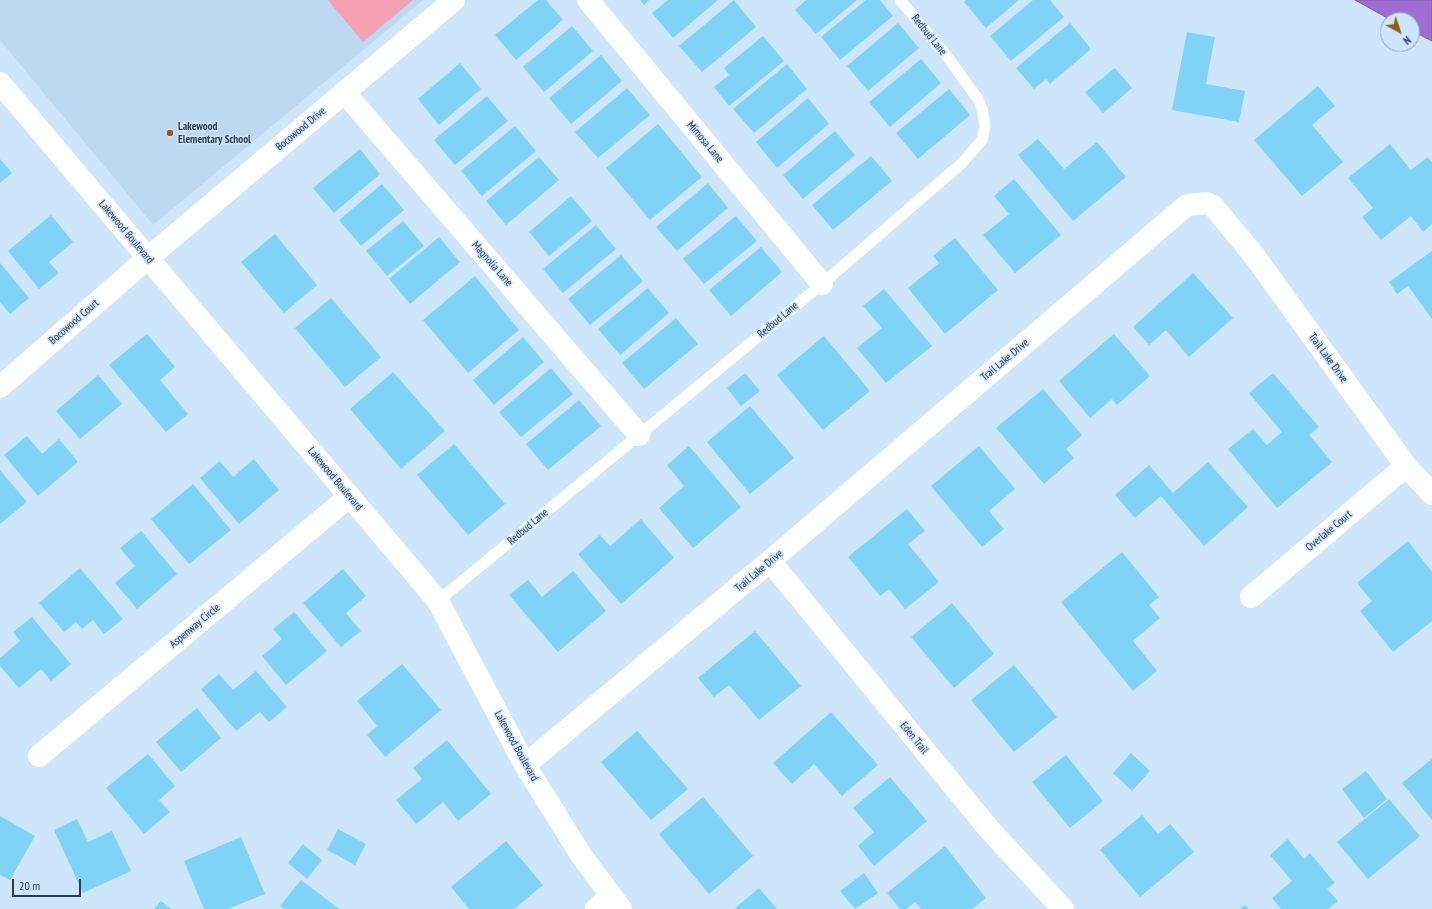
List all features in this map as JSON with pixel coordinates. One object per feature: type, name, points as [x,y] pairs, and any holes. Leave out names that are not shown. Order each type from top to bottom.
[{"type":"street","name":"Bocowood Drive","points":[[148,258],[454,0]]},
{"type":"street","name":"Mimosa Lane","points":[[588,0],[822,284]]},
{"type":"street","name":"Lakewood Boulevard","points":[[0,83],[438,601],[525,765],[582,855],[609,905]]},
{"type":"street","name":"Magnolia Lane","points":[[344,92],[639,435]]},
{"type":"street","name":"Trail Lake Drive","points":[[525,765],[770,561],[1187,205],[1207,204],[1213,206],[1253,254],[1406,466],[1432,494]]},
{"type":"street","name":"Bocowood Court","points":[[0,387],[148,258]]},
{"type":"street","name":"Overlake Court","points":[[1251,597],[1406,466]]},
{"type":"street","name":"Aspenway Circle","points":[[39,756],[350,496]]},
{"type":"street","name":"Eden Trail","points":[[770,561],[988,828],[1063,909]]},
{"type":"lane","name":"Redbud Lane","points":[[438,601],[822,284],[962,164],[982,140],[985,126],[982,109],[978,99],[946,55],[900,0]]},
{"type":"shaded area","name":"Lakewood Elementary School","points":[[0,0],[423,0],[153,225],[0,40]]},
{"type":"shaded area","points":[[328,0],[413,0],[363,42]]},
{"type":"shaded area","points":[[1355,0],[1432,0],[1432,41],[1420,35],[1420,12],[1380,12],[1380,14]]},
{"type":"building","points":[[538,0],[546,0],[563,20],[516,60],[495,35]]},
{"type":"building","points":[[640,0],[649,0],[644,5]]},
{"type":"building","points":[[668,0],[718,0],[673,38],[652,13]]},
{"type":"building","points":[[734,0],[756,27],[702,72],[679,46]]},
{"type":"building","points":[[806,0],[857,0],[816,34],[795,10]]},
{"type":"building","points":[[866,0],[880,0],[893,16],[840,60],[821,37]]},
{"type":"building","points":[[966,0],[1019,0],[986,28],[964,2]]},
{"type":"building","points":[[1033,0],[1050,0],[1064,17],[1011,61],[990,36]]},
{"type":"building","points":[[898,23],[919,48],[868,91],[847,66]]},
{"type":"building","points":[[1070,23],[1091,49],[1050,84],[1046,79],[1034,89],[1016,68]]},
{"type":"building","points":[[572,26],[593,51],[544,92],[523,67]]},
{"type":"building","points":[[1187,32],[1215,37],[1206,84],[1245,91],[1239,122],[1172,110]]},
{"type":"building","points":[[763,36],[784,61],[729,106],[714,87],[729,75],[724,68]]},
{"type":"building","points":[[601,55],[622,81],[571,124],[549,98]]},
{"type":"building","points":[[921,59],[941,83],[890,127],[869,102]]},
{"type":"building","points":[[460,63],[481,89],[439,125],[418,99]]},
{"type":"building","points":[[787,64],[807,89],[754,133],[733,109]]},
{"type":"building","points":[[1115,68],[1132,88],[1103,113],[1085,92]]},
{"type":"building","points":[[1318,86],[1335,106],[1312,125],[1343,162],[1302,196],[1254,140]]},
{"type":"building","points":[[627,88],[650,115],[598,158],[575,132]]},
{"type":"building","points":[[949,89],[970,115],[918,159],[896,133]]},
{"type":"building","points":[[487,96],[508,121],[455,165],[434,140]]},
{"type":"building","points":[[808,98],[829,124],[777,168],[756,142]]},
{"type":"building","points":[[658,124],[702,177],[650,220],[606,168]]},
{"type":"building","points":[[515,126],[536,151],[482,196],[461,171]]},
{"type":"building","points":[[835,131],[855,155],[803,199],[783,175]]},
{"type":"building","points":[[1038,139],[1064,169],[1097,142],[1126,177],[1073,221],[1018,155]]},
{"type":"building","points":[[1390,144],[1411,170],[1428,157],[1432,162],[1432,224],[1423,232],[1411,216],[1381,240],[1362,217],[1373,208],[1348,178]]},
{"type":"building","points":[[360,149],[380,174],[334,213],[313,188]]},
{"type":"building","points":[[871,156],[892,181],[833,230],[812,205]]},
{"type":"building","points":[[539,157],[559,180],[506,225],[486,201]]},
{"type":"building","points":[[0,159],[12,173],[0,183]]},
{"type":"building","points":[[1014,179],[1061,235],[1015,273],[983,235],[1009,214],[994,196]]},
{"type":"building","points":[[708,183],[728,208],[677,251],[656,227]]},
{"type":"building","points":[[382,184],[404,210],[361,246],[339,220]]},
{"type":"building","points":[[571,196],[592,221],[549,256],[529,232]]},
{"type":"building","points":[[51,215],[73,242],[49,262],[59,273],[39,289],[8,251]]},
{"type":"building","points":[[736,216],[757,241],[704,284],[683,259]]},
{"type":"building","points":[[403,221],[424,246],[387,276],[366,251]]},
{"type":"building","points":[[596,225],[616,249],[563,293],[543,269]]},
{"type":"building","points":[[275,234],[317,285],[284,313],[241,262]]},
{"type":"building","points":[[439,237],[460,262],[410,304],[389,279]]},
{"type":"building","points":[[955,238],[998,290],[945,334],[908,288],[939,263],[933,256]]},
{"type":"building","points":[[761,247],[782,272],[731,316],[709,290]]},
{"type":"building","points":[[1432,251],[1432,319],[1408,286],[1397,294],[1389,282]]},
{"type":"building","points":[[621,255],[643,281],[590,325],[568,299]]},
{"type":"building","points":[[0,263],[29,298],[10,314],[0,302]]},
{"type":"building","points":[[1193,273],[1233,318],[1189,357],[1166,330],[1149,345],[1133,327]]},
{"type":"building","points":[[475,276],[519,330],[468,373],[423,320]]},
{"type":"building","points":[[648,288],[669,313],[620,355],[598,329]]},
{"type":"building","points":[[884,289],[932,346],[886,383],[857,348],[882,328],[863,306]]},
{"type":"building","points":[[331,298],[381,357],[345,387],[295,328]]},
{"type":"building","points":[[676,318],[698,344],[644,389],[622,363]]},
{"type":"building","points":[[147,334],[175,367],[160,380],[188,414],[166,432],[109,365]]},
{"type":"building","points":[[1114,334],[1150,376],[1117,405],[1112,399],[1090,418],[1059,381]]},
{"type":"building","points":[[824,336],[870,391],[823,430],[777,375]]},
{"type":"building","points":[[523,337],[544,362],[494,405],[473,380]]},
{"type":"building","points":[[551,368],[573,394],[521,437],[499,412]]},
{"type":"building","points":[[393,372],[445,431],[401,469],[350,409]]},
{"type":"building","points":[[745,373],[760,391],[741,406],[727,388]]},
{"type":"building","points":[[1273,373],[1319,427],[1309,435],[1332,462],[1277,508],[1228,449],[1253,429],[1267,445],[1282,432],[1249,393]]},
{"type":"building","points":[[98,375],[122,404],[80,439],[56,411]]},
{"type":"building","points":[[1043,389],[1082,435],[1066,449],[1074,458],[1044,484],[996,428]]},
{"type":"building","points":[[579,400],[601,426],[548,470],[526,444]]},
{"type":"building","points":[[750,406],[794,458],[750,494],[707,442]]},
{"type":"building","points":[[27,436],[42,454],[59,439],[78,462],[38,496],[4,455]]},
{"type":"building","points":[[454,444],[505,504],[468,535],[417,475]]},
{"type":"building","points":[[689,446],[741,507],[693,548],[659,508],[684,486],[667,465]]},
{"type":"building","points":[[979,446],[1015,489],[989,511],[1004,529],[982,547],[931,486]]},
{"type":"building","points":[[254,459],[279,490],[239,524],[200,478],[220,461],[233,477]]},
{"type":"building","points":[[1208,462],[1248,507],[1204,546],[1161,496],[1135,518],[1115,495],[1149,465],[1173,493]]},
{"type":"building","points":[[0,470],[27,502],[0,524]]},
{"type":"building","points":[[193,484],[231,530],[189,564],[151,519]]},
{"type":"building","points":[[907,509],[925,531],[908,544],[939,582],[905,609],[889,589],[880,596],[848,557]]},
{"type":"building","points":[[641,519],[674,558],[621,604],[578,554],[600,535],[610,546]]},
{"type":"building","points":[[141,531],[177,574],[137,609],[115,583],[135,566],[120,548]]},
{"type":"building","points":[[1408,541],[1432,572],[1432,621],[1393,652],[1360,611],[1372,601],[1357,583]]},
{"type":"building","points":[[1122,552],[1159,597],[1149,605],[1160,618],[1133,641],[1157,671],[1133,691],[1061,602]]},
{"type":"building","points":[[80,568],[123,619],[104,634],[93,620],[82,629],[76,622],[64,632],[39,603]]},
{"type":"building","points":[[343,569],[366,596],[346,613],[361,631],[341,647],[303,603]]},
{"type":"building","points":[[573,571],[606,611],[558,652],[509,595],[528,580],[542,597]]},
{"type":"building","points":[[952,603],[994,654],[954,688],[911,637]]},
{"type":"building","points":[[294,612],[327,651],[286,685],[262,656],[282,639],[273,629]]},
{"type":"building","points":[[32,617],[71,664],[51,681],[41,669],[19,688],[0,666],[0,658],[20,641],[13,632]]},
{"type":"building","points":[[755,631],[801,686],[759,720],[729,685],[714,697],[698,678]]},
{"type":"building","points":[[402,664],[441,710],[385,757],[367,735],[377,726],[357,701]]},
{"type":"building","points":[[1014,665],[1057,717],[1014,752],[971,700]]},
{"type":"building","points":[[256,671],[287,707],[269,722],[260,712],[236,731],[201,689],[219,674],[233,690]]},
{"type":"building","points":[[197,708],[221,738],[181,772],[156,742]]},
{"type":"building","points":[[831,712],[878,765],[842,796],[814,764],[792,784],[773,763]]},
{"type":"building","points":[[637,731],[688,789],[651,820],[601,762]]},
{"type":"building","points":[[447,740],[491,794],[458,821],[443,802],[416,824],[396,800],[422,779],[413,768]]},
{"type":"building","points":[[1131,753],[1150,771],[1132,791],[1113,773]]},
{"type":"building","points":[[148,754],[175,786],[159,800],[170,812],[144,834],[106,788]]},
{"type":"building","points":[[1066,755],[1103,801],[1070,828],[1032,782]]},
{"type":"building","points":[[1432,759],[1432,820],[1402,783]]},
{"type":"building","points":[[1366,771],[1387,799],[1364,818],[1342,789]]},
{"type":"building","points":[[890,777],[927,821],[874,866],[858,846],[874,832],[853,808]]},
{"type":"building","points":[[703,797],[753,856],[709,894],[659,834]]},
{"type":"building","points":[[1389,799],[1420,836],[1368,879],[1337,842]]},
{"type":"building","points":[[1142,815],[1158,834],[1170,824],[1194,852],[1140,897],[1100,850]]},
{"type":"building","points":[[0,816],[35,836],[10,880],[0,875]]},
{"type":"building","points":[[77,819],[88,842],[112,831],[131,871],[83,893],[54,830]]},
{"type":"building","points":[[338,829],[366,844],[355,865],[327,850]]},
{"type":"building","points":[[241,837],[265,894],[228,909],[204,909],[184,861]]},
{"type":"building","points":[[1288,839],[1304,859],[1310,853],[1335,883],[1327,889],[1338,901],[1328,909],[1281,909],[1272,898],[1292,881],[1270,855]]},
{"type":"building","points":[[506,841],[543,885],[514,909],[469,909],[451,887]]},
{"type":"building","points":[[303,844],[322,860],[307,879],[288,863]]},
{"type":"building","points":[[945,846],[986,898],[972,909],[921,909],[915,902],[906,909],[900,909],[887,893]]},
{"type":"building","points":[[864,873],[878,893],[855,909],[840,891]]},
{"type":"building","points":[[301,880],[339,909],[284,909],[280,906]]},
{"type":"building","points":[[759,888],[777,909],[734,909]]},
{"type":"building","points":[[161,901],[171,909],[154,909]]},
{"type":"building","points":[[1245,905],[1249,909],[1240,909]]},
{"type":"place","name":"Lakewood Elementary School","points":[[170,133]]}]
